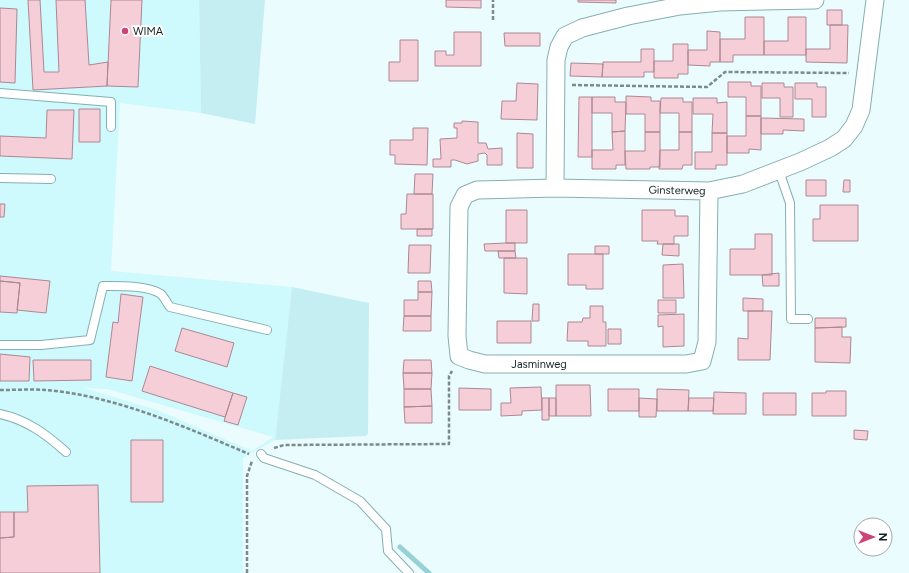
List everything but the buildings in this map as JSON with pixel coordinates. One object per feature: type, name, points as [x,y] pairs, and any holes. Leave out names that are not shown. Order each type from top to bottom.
[{"type":"street","points":[[459,356],[457,336],[459,207],[465,195],[477,190],[555,188],[556,60],[559,47],[565,36],[582,28],[680,6],[720,2],[815,0]]},
{"type":"street","name":"Ginsterweg","points":[[555,188],[708,191],[743,184],[778,171],[830,148],[844,139],[854,126],[861,110],[875,0]]},
{"type":"street","name":"Jasminweg","points":[[459,356],[469,360],[491,364],[686,364],[702,362],[707,342],[708,191]]},
{"type":"lane","points":[[0,93],[111,102],[112,127]]},
{"type":"lane","points":[[778,171],[790,203],[791,319],[808,319]]},
{"type":"lane","points":[[0,178],[51,179]]},
{"type":"lane","points":[[0,345],[41,345],[90,340],[103,286],[128,286],[152,290],[161,295],[170,307],[267,330]]},
{"type":"lane","points":[[0,414],[17,419],[42,431],[66,452]]},
{"type":"lane","points":[[258,455],[315,476],[360,501],[386,529],[388,551],[409,573]]},
{"type":"path","points":[[492,20],[493,0]]},
{"type":"path","points":[[555,85],[707,88],[725,72],[866,73]]},
{"type":"path","points":[[440,444],[449,444],[449,376],[459,356]]},
{"type":"path","points":[[0,390],[46,390],[85,396],[171,420],[258,455]]},
{"type":"shaded area","points":[[0,0],[199,0],[201,113],[120,103],[111,271],[292,287],[275,440],[243,458],[243,573],[0,573]],"holes":[[[84,388],[107,389],[273,437],[252,451],[157,410]]]},
{"type":"shaded area","points":[[199,0],[265,0],[255,124],[201,113]]},
{"type":"shaded area","points":[[292,287],[369,303],[368,434],[366,436],[275,440]]},
{"type":"waterway","points":[[400,547],[429,573]]},
{"type":"place","name":"WIMA","points":[[125,31]]}]
